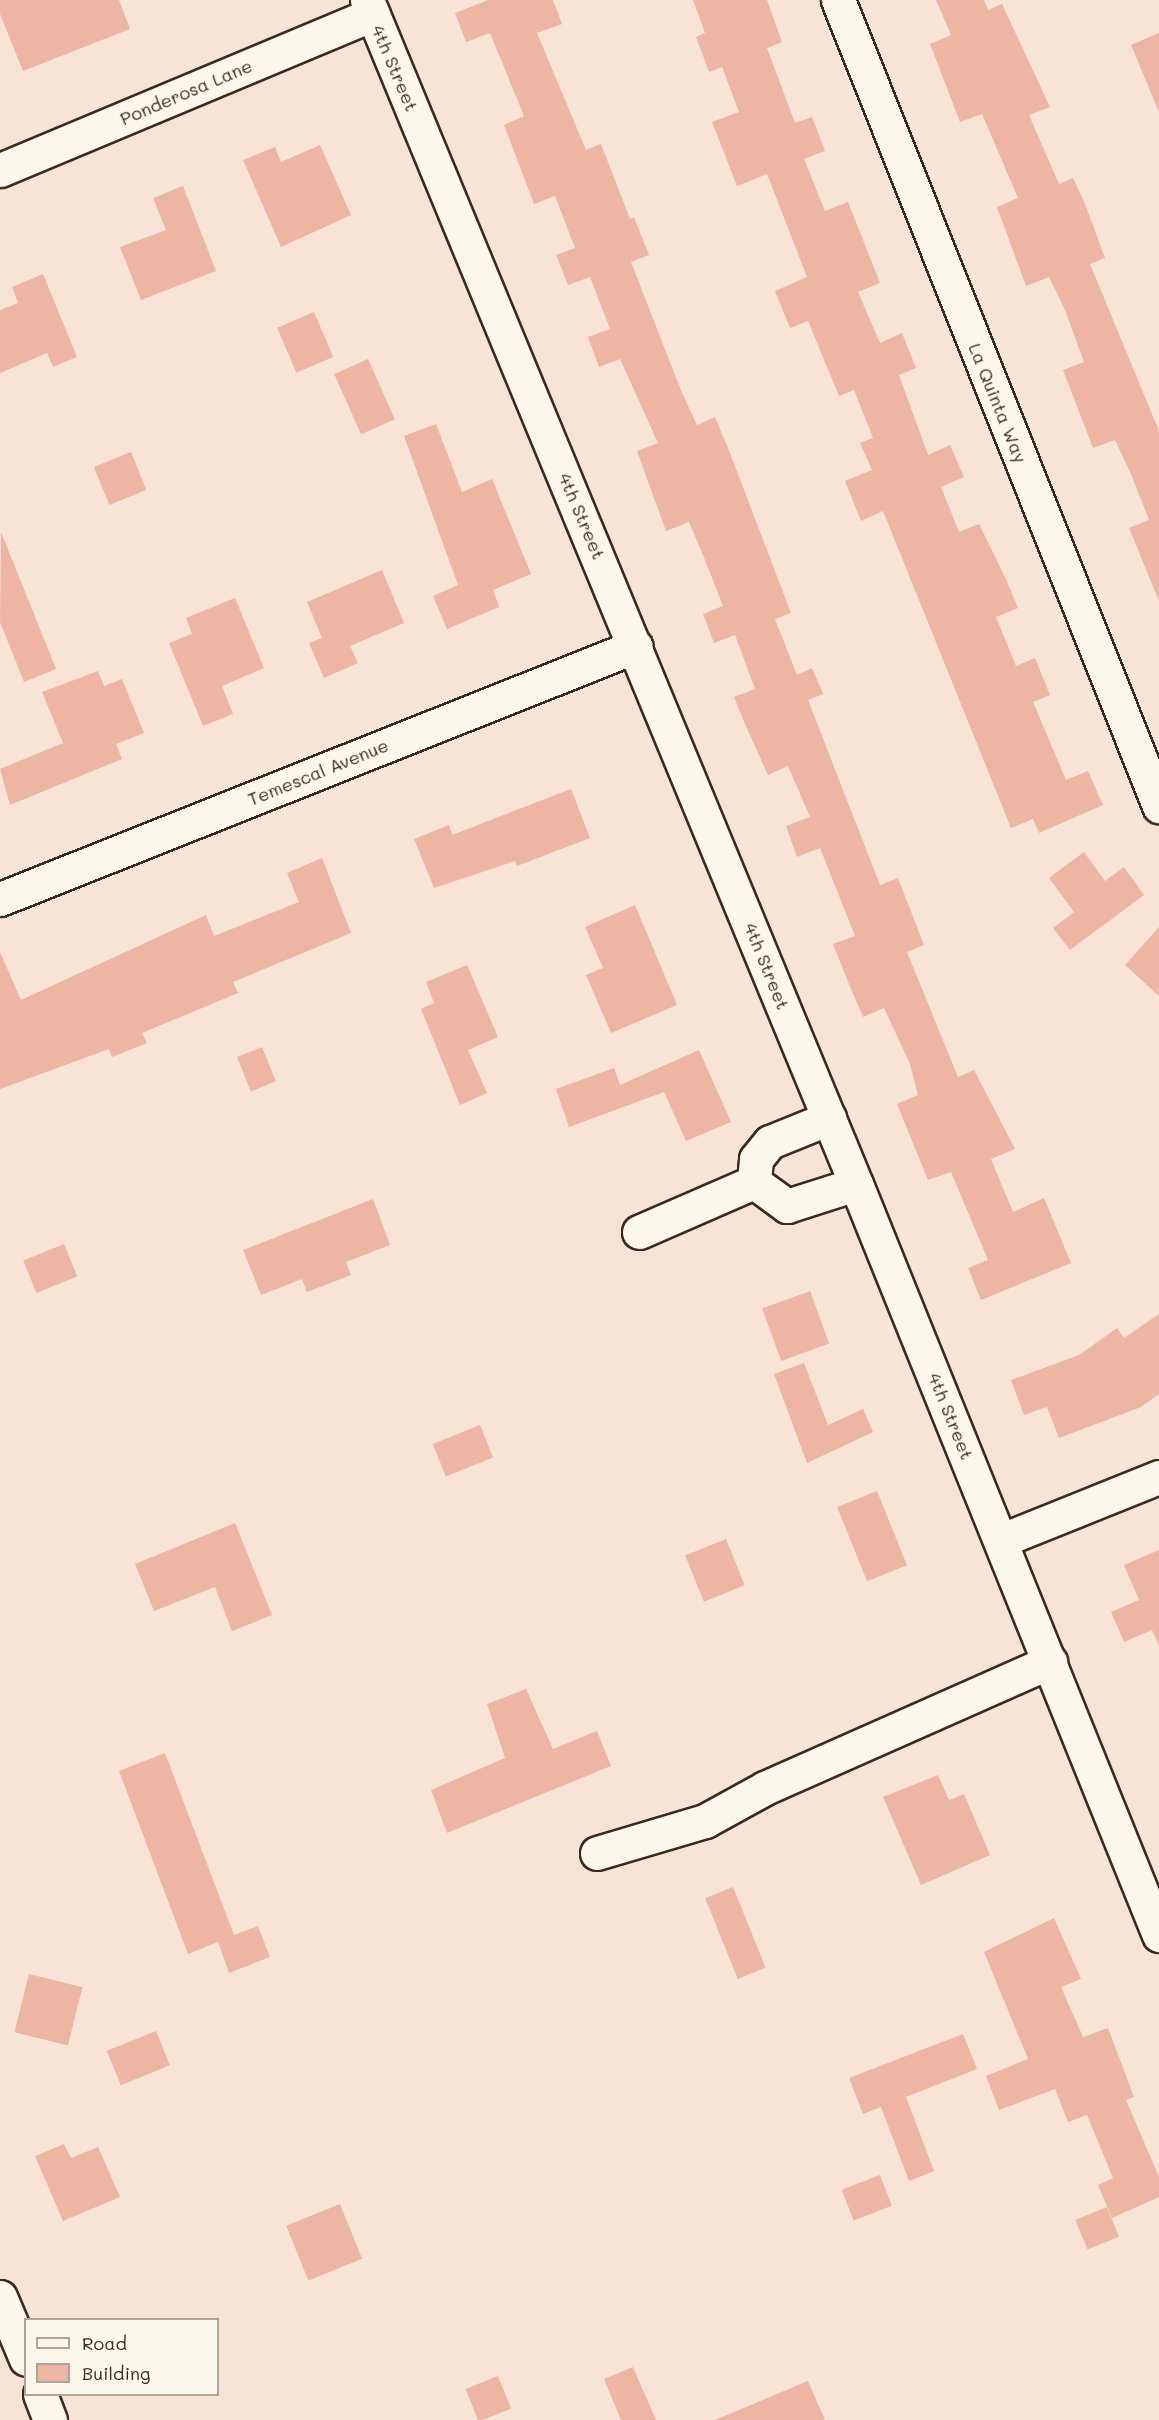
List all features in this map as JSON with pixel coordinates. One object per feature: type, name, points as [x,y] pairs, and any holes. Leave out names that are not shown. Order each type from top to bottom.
[{"type":"street","name":"La Quinta Way","points":[[838,0],[1159,806]]},
{"type":"street","name":"Ponderosa Lane","points":[[0,170],[370,7]]},
{"type":"street","name":"4th Street","points":[[370,7],[636,646],[1002,1540],[1159,1935]]},
{"type":"street","name":"Temescal Avenue","points":[[0,899],[636,646]]},
{"type":"street","points":[[754,1182],[756,1159],[770,1142],[829,1118]]},
{"type":"street","points":[[754,1182],[787,1206],[856,1184]]},
{"type":"street","points":[[639,1232],[754,1182]]},
{"type":"street","points":[[1002,1540],[1159,1477]]},
{"type":"street","points":[[597,1854],[705,1821],[765,1788],[1050,1662]]},
{"type":"street","points":[[0,2297],[24,2354]]},
{"type":"street","points":[[41,2396],[50,2420]]},
{"type":"building","points":[[0,0],[119,0],[130,29],[23,71],[0,14]]},
{"type":"building","points":[[488,0],[553,0],[562,24],[537,33],[586,150],[601,144],[630,219],[634,217],[649,255],[631,262],[682,393],[697,425],[715,417],[728,448],[791,613],[775,619],[797,675],[812,668],[823,694],[808,700],[880,885],[898,878],[924,945],[907,952],[958,1077],[974,1070],[1015,1149],[991,1159],[1013,1212],[1044,1198],[1071,1263],[981,1300],[968,1268],[988,1260],[951,1172],[928,1180],[897,1104],[918,1095],[910,1064],[884,1008],[863,1017],[849,984],[833,944],[855,936],[820,848],[797,857],[786,826],[810,817],[788,766],[768,775],[745,724],[734,697],[755,689],[735,635],[714,643],[703,614],[723,606],[703,555],[689,522],[666,531],[637,451],[658,443],[620,359],[599,367],[588,337],[610,329],[590,277],[568,285],[556,255],[575,248],[555,196],[534,204],[504,125],[524,116],[490,33],[466,42],[455,13]]},
{"type":"building","points":[[693,0],[767,0],[782,42],[767,48],[795,123],[812,117],[825,151],[804,159],[825,211],[848,202],[880,283],[858,292],[880,343],[902,333],[916,368],[899,375],[928,455],[950,445],[964,477],[941,487],[959,532],[979,524],[1005,577],[1018,608],[996,617],[1016,666],[1035,658],[1050,695],[1033,702],[1066,780],[1088,771],[1103,805],[1039,833],[1033,819],[1011,828],[883,511],[861,521],[845,481],[872,470],[860,443],[873,438],[854,390],[839,396],[808,321],[790,328],[775,291],[807,277],[767,174],[737,186],[712,122],[739,112],[722,67],[709,72],[696,37],[705,33]]},
{"type":"building","points":[[936,0],[984,0],[988,10],[1002,4],[1050,107],[1029,115],[1059,184],[1073,178],[1085,204],[1105,258],[1090,264],[1159,431],[1159,601],[1129,528],[1149,520],[1131,474],[1115,440],[1093,448],[1063,370],[1084,362],[1065,310],[1049,277],[1026,286],[997,207],[1018,198],[982,114],[960,122],[930,44],[951,35]]},
{"type":"building","points":[[1159,33],[1159,112],[1131,45]]},
{"type":"building","points":[[320,145],[351,215],[281,247],[243,160],[275,147],[281,162]]},
{"type":"building","points":[[183,186],[216,271],[141,300],[120,247],[166,230],[153,198]]},
{"type":"building","points":[[43,274],[77,357],[53,367],[47,353],[0,373],[0,310],[18,303],[12,287]]},
{"type":"building","points":[[314,312],[333,357],[296,373],[277,328]]},
{"type":"building","points":[[368,359],[395,419],[361,434],[334,374]]},
{"type":"building","points":[[436,424],[462,492],[492,479],[531,574],[493,590],[499,607],[447,629],[433,596],[458,585],[404,436]]},
{"type":"building","points":[[131,452],[146,490],[109,505],[94,467]]},
{"type":"building","points":[[1,532],[56,669],[24,682],[0,622]]},
{"type":"building","points":[[382,570],[404,623],[350,646],[358,663],[324,678],[309,643],[322,638],[307,602]]},
{"type":"building","points":[[235,598],[264,668],[222,686],[233,714],[203,726],[169,643],[192,634],[186,618]]},
{"type":"building","points":[[98,671],[104,686],[122,679],[144,733],[116,744],[122,759],[10,805],[0,769],[63,743],[42,692]]},
{"type":"building","points":[[571,789],[590,838],[517,866],[515,861],[434,888],[414,839],[449,825],[452,835]]},
{"type":"building","points":[[1084,852],[1105,881],[1124,867],[1144,895],[1070,950],[1053,928],[1074,912],[1049,878]]},
{"type":"building","points":[[322,858],[351,933],[233,982],[238,993],[142,1033],[147,1043],[112,1057],[109,1049],[0,1089],[0,952],[21,1000],[206,915],[214,936],[299,902],[287,873]]},
{"type":"building","points":[[635,905],[677,1005],[611,1033],[586,975],[603,968],[585,927]]},
{"type":"building","points":[[1159,927],[1159,996],[1125,965]]},
{"type":"building","points":[[467,965],[498,1037],[468,1050],[487,1093],[460,1105],[421,1009],[434,1003],[426,982]]},
{"type":"building","points":[[262,1047],[276,1081],[251,1091],[237,1057]]},
{"type":"building","points":[[699,1050],[731,1122],[686,1141],[664,1092],[569,1127],[556,1089],[614,1068],[620,1085]]},
{"type":"building","points":[[373,1199],[390,1245],[346,1262],[351,1275],[307,1292],[302,1279],[261,1295],[243,1250]]},
{"type":"building","points":[[64,1244],[77,1276],[36,1293],[23,1260]]},
{"type":"building","points":[[810,1291],[829,1344],[781,1361],[762,1308]]},
{"type":"building","points":[[1159,1314],[1159,1394],[1141,1407],[1059,1438],[1047,1407],[1024,1415],[1011,1380],[1079,1355],[1117,1328],[1124,1338]]},
{"type":"building","points":[[804,1363],[828,1425],[863,1409],[873,1432],[807,1463],[774,1374]]},
{"type":"building","points":[[480,1425],[493,1457],[446,1477],[433,1444]]},
{"type":"building","points":[[877,1491],[907,1565],[867,1581],[837,1507]]},
{"type":"building","points":[[235,1523],[272,1615],[232,1631],[215,1587],[154,1611],[135,1564]]},
{"type":"building","points":[[726,1539],[745,1585],[704,1602],[685,1555]]},
{"type":"building","points":[[1159,1550],[1159,1646],[1152,1630],[1124,1642],[1111,1612],[1139,1600],[1124,1565]]},
{"type":"building","points":[[526,1689],[553,1749],[597,1731],[611,1766],[447,1833],[431,1790],[505,1758],[487,1704]]},
{"type":"building","points":[[165,1753],[234,1935],[258,1926],[270,1957],[229,1973],[218,1942],[188,1954],[119,1771]]},
{"type":"building","points":[[938,1775],[949,1800],[964,1794],[990,1855],[921,1885],[883,1797]]},
{"type":"building","points":[[733,1887],[766,1968],[738,1979],[705,1898]]},
{"type":"building","points":[[1054,1918],[1081,1979],[1061,1987],[1083,2037],[1108,2028],[1134,2097],[1126,2100],[1159,2177],[1159,2197],[1112,2218],[1098,2185],[1113,2178],[1087,2115],[1068,2122],[1055,2089],[999,2110],[986,2076],[1028,2059],[984,1952]]},
{"type":"building","points":[[29,1974],[82,1987],[68,2046],[14,2032]]},
{"type":"building","points":[[156,2031],[170,2065],[121,2085],[107,2051]]},
{"type":"building","points":[[963,2034],[977,2069],[906,2097],[934,2171],[909,2181],[881,2107],[863,2114],[849,2078]]},
{"type":"building","points":[[64,2144],[71,2158],[98,2147],[120,2197],[63,2221],[35,2156]]},
{"type":"building","points":[[880,2175],[892,2206],[854,2221],[842,2190]]},
{"type":"building","points":[[340,2204],[362,2259],[308,2280],[286,2226]]},
{"type":"building","points":[[1107,2207],[1119,2237],[1087,2249],[1075,2220]]},
{"type":"building","points":[[633,2367],[656,2420],[621,2420],[604,2379]]},
{"type":"building","points":[[498,2376],[511,2408],[478,2420],[466,2389]]},
{"type":"building","points":[[808,2381],[825,2420],[715,2420]]}]
